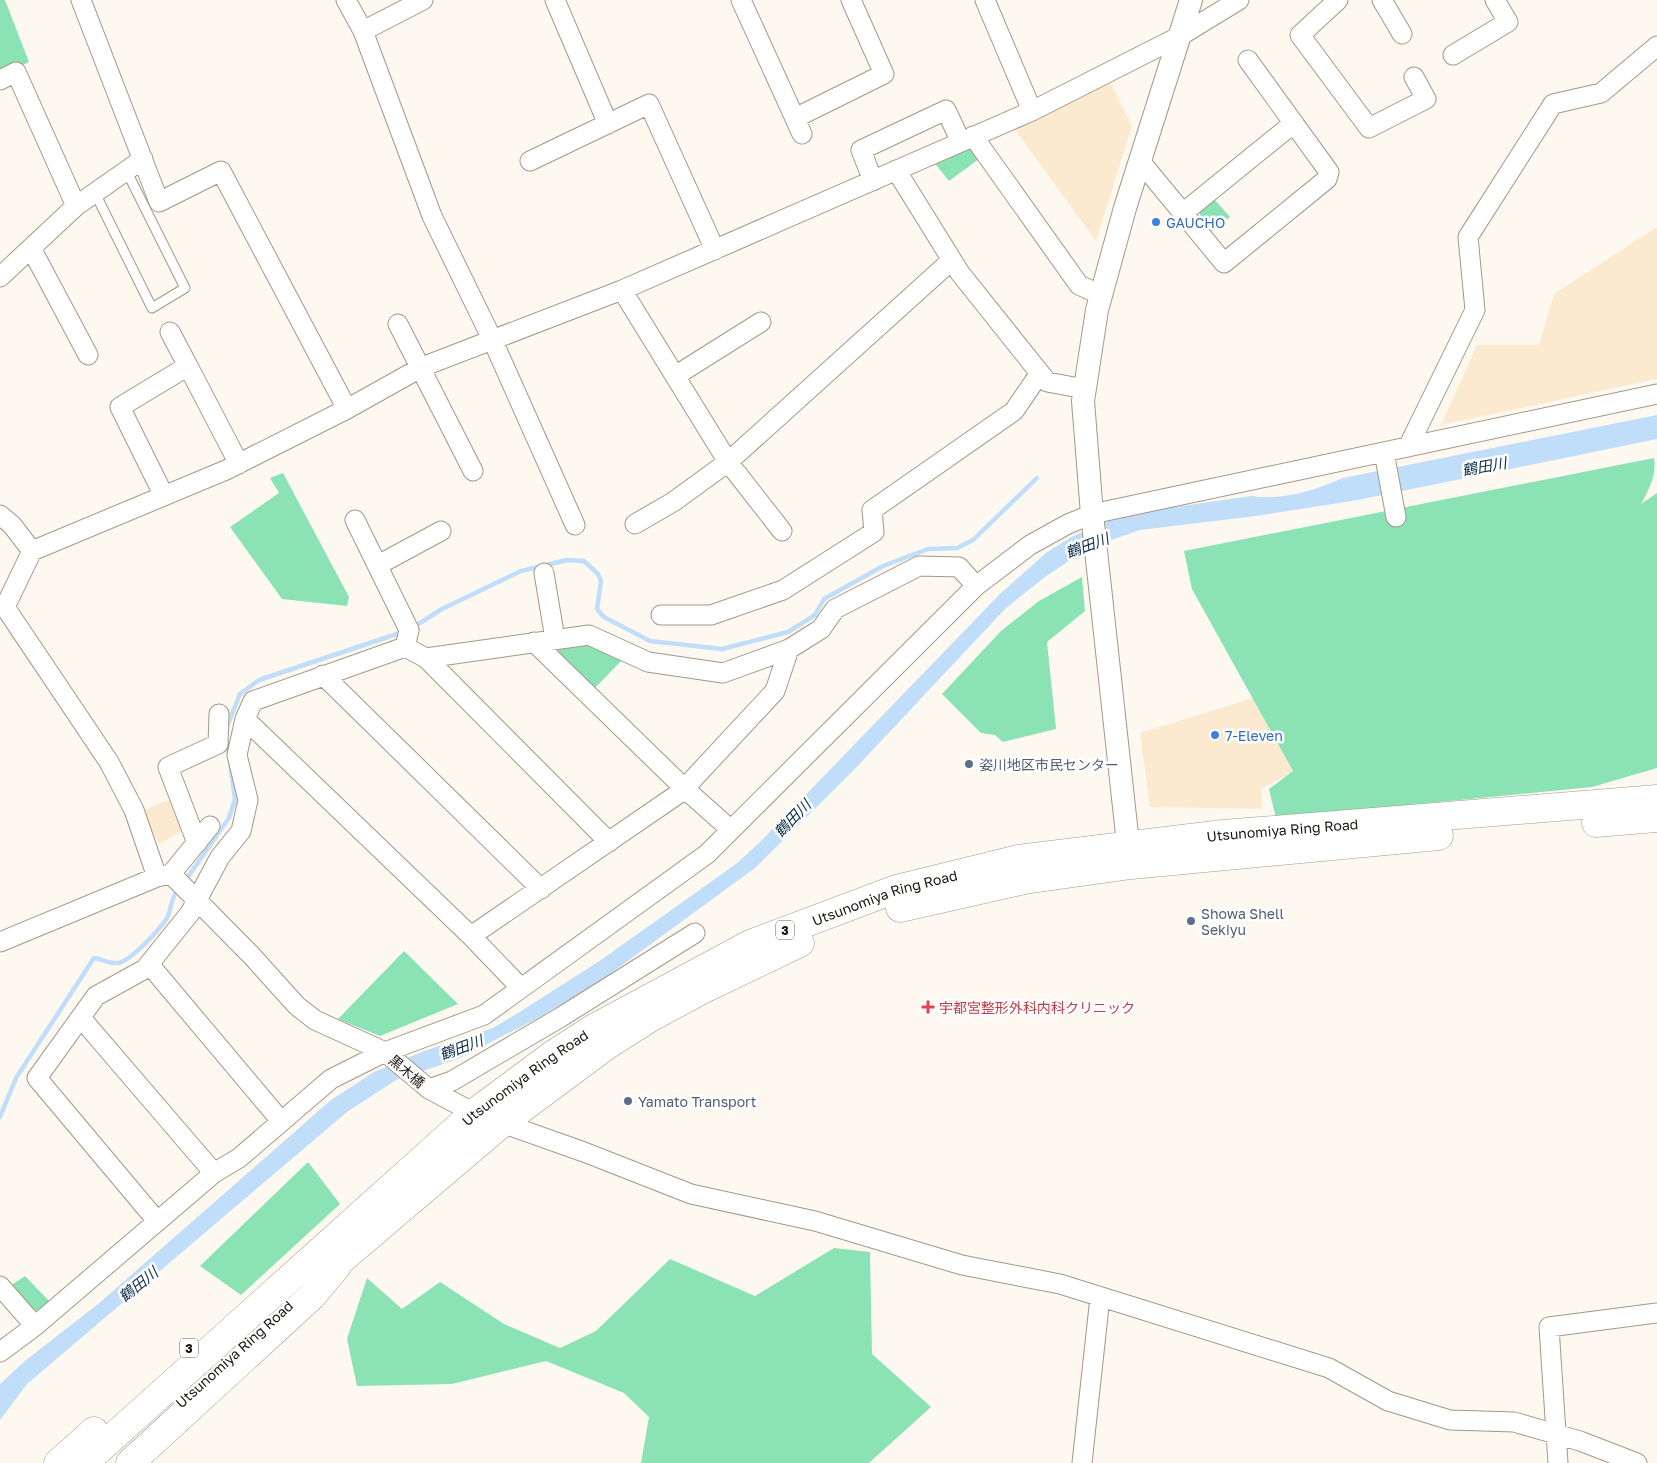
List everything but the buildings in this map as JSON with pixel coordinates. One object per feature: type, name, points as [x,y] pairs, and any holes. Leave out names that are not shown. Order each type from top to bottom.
[{"type":"main road","name":"Utsunomiya Ring Road","points":[[84,1463],[338,1249],[558,1079],[650,1018],[737,972],[806,940],[906,906],[1223,834],[1657,799]]},
{"type":"main road","name":"Utsunomiya Ring Road","points":[[112,1463],[338,1249],[376,1199],[474,1113],[555,1053],[594,1028],[750,944],[896,889],[1018,859],[1129,855],[1657,818]]},
{"type":"main road","name":"3","points":[[58,1463],[283,1267],[338,1249]]},
{"type":"main road","name":"3","points":[[130,1463],[312,1296],[338,1249]]},
{"type":"street","points":[[80,0],[159,202],[220,171],[347,409]]},
{"type":"street","points":[[346,0],[363,31],[432,216],[492,339],[575,525]]},
{"type":"street","points":[[363,31],[422,0]]},
{"type":"street","points":[[555,0],[608,124]]},
{"type":"street","points":[[741,0],[798,126],[884,74],[850,0]]},
{"type":"street","points":[[985,0],[1032,110]]},
{"type":"street","points":[[1129,855],[1092,514],[1083,401],[1101,295],[1140,161],[1191,0]]},
{"type":"street","points":[[164,876],[134,810],[109,762],[2,606],[32,551],[239,464],[347,409],[422,367],[622,290],[1032,110],[1180,36],[1239,0]]},
{"type":"street","points":[[1338,0],[1300,35],[1369,128],[1426,99],[1414,77]]},
{"type":"street","points":[[1382,0],[1402,34]]},
{"type":"street","points":[[1453,55],[1508,22],[1495,0]]},
{"type":"street","points":[[1408,447],[1475,310],[1468,237],[1553,104],[1601,93],[1657,46]]},
{"type":"street","points":[[1140,161],[1224,264],[1330,177],[1329,172],[1248,60]]},
{"type":"street","points":[[0,80],[16,72],[76,206]]},
{"type":"street","points":[[530,161],[649,104],[715,250]]},
{"type":"street","points":[[873,181],[861,150],[946,110],[1079,286],[1101,295]]},
{"type":"street","points":[[1183,213],[1294,123]]},
{"type":"street","points":[[0,277],[76,206],[142,159]]},
{"type":"street","points":[[896,170],[952,260],[1047,382],[1085,390]]},
{"type":"street","points":[[31,248],[88,355]]},
{"type":"street","points":[[635,524],[673,502],[728,462],[952,260]]},
{"type":"street","points":[[622,290],[728,462],[782,531]]},
{"type":"street","points":[[675,376],[760,322]]},
{"type":"street","points":[[398,324],[422,367],[473,470]]},
{"type":"street","points":[[170,332],[239,464]]},
{"type":"street","points":[[164,496],[120,407],[188,366]]},
{"type":"street","points":[[661,615],[711,615],[784,590],[874,532],[872,510],[1014,411],[1040,373]]},
{"type":"street","points":[[0,1352],[35,1326],[214,1173],[239,1158],[331,1079],[386,1052],[484,1015],[707,854],[976,586],[1030,546],[1068,524],[1092,514],[1385,457],[1408,447],[1657,394]]},
{"type":"street","points":[[1385,457],[1396,512]]},
{"type":"street","points":[[355,520],[409,630],[405,647]]},
{"type":"street","points":[[4,525],[32,551]]},
{"type":"street","points":[[378,565],[441,531]]},
{"type":"street","points":[[426,658],[589,634],[648,662],[722,672],[789,649],[821,629],[834,609],[919,566],[959,567],[976,586]]},
{"type":"street","points":[[544,573],[555,639]]},
{"type":"street","points":[[534,642],[684,788],[731,830]]},
{"type":"street","points":[[157,1222],[37,1078],[96,996],[145,970],[197,901],[220,857],[241,831],[248,800],[238,755],[245,720],[253,701],[405,647],[426,658],[609,842]]},
{"type":"street","points":[[472,936],[684,788],[775,691],[789,649]]},
{"type":"street","points":[[323,675],[541,889]]},
{"type":"street","points":[[197,843],[168,767],[218,744],[219,714]]},
{"type":"street","points":[[245,720],[472,936],[521,988]]},
{"type":"street","points":[[0,942],[164,876],[197,843],[210,826]]},
{"type":"street","name":"黒木橋","points":[[164,876],[197,901],[252,956],[297,1006],[315,1020],[386,1052],[429,1089],[474,1113],[501,1124],[584,1152],[691,1194],[815,1221],[962,1265],[1060,1284],[1329,1368],[1388,1401],[1450,1420],[1514,1422],[1556,1434],[1637,1463]]},
{"type":"street","points":[[429,1089],[452,1081],[544,1027],[695,933]]},
{"type":"street","points":[[149,964],[281,1121]]},
{"type":"street","points":[[81,1018],[214,1173]]},
{"type":"street","points":[[0,1286],[35,1326]]},
{"type":"street","points":[[1082,1463],[1100,1297]]},
{"type":"street","points":[[1558,1463],[1549,1326],[1657,1313]]},
{"type":"lane","points":[[95,193],[152,308],[185,288],[126,170]]},
{"type":"shaded area","points":[[1110,82],[1132,126],[1096,241],[1013,127]]},
{"type":"shaded area","points":[[1657,227],[1657,379],[1441,425],[1477,345],[1539,345],[1554,294]]},
{"type":"shaded area","points":[[1253,698],[1293,772],[1261,789],[1262,809],[1150,807],[1140,733]]},
{"type":"shaded area","points":[[171,799],[185,830],[159,844],[142,811]]},
{"type":"green space","points":[[0,0],[5,0],[29,62],[0,76]]},
{"type":"green space","points":[[963,146],[972,148],[979,159],[949,181],[933,161]]},
{"type":"green space","points":[[1214,199],[1230,217],[1210,233],[1200,223],[1200,212]]},
{"type":"green space","points":[[1654,458],[1653,476],[1641,504],[1657,493],[1657,768],[1592,787],[1276,818],[1269,789],[1293,771],[1192,589],[1184,551]]},
{"type":"green space","points":[[283,473],[349,597],[347,606],[282,599],[230,527],[279,493],[270,478]]},
{"type":"green space","points":[[1082,577],[1085,611],[1047,642],[1056,729],[1003,742],[995,735],[981,733],[942,694],[1001,631],[1039,601]]},
{"type":"green space","points":[[590,638],[627,655],[591,692],[555,657],[557,644]]},
{"type":"green space","points":[[404,951],[458,1004],[380,1036],[338,1019]]},
{"type":"green space","points":[[308,1162],[340,1204],[241,1295],[200,1266]]},
{"type":"green space","points":[[834,1248],[870,1252],[872,1354],[931,1407],[869,1463],[641,1463],[649,1417],[624,1393],[546,1361],[452,1384],[357,1386],[347,1339],[367,1278],[402,1309],[440,1282],[504,1324],[560,1348],[596,1331],[670,1259],[755,1296]]},
{"type":"green space","points":[[25,1276],[51,1303],[43,1310],[31,1310],[10,1286]]},
{"type":"water","name":"鶴田川","points":[[1657,415],[1657,439],[1358,500],[1256,516],[1140,530],[1088,548],[1045,577],[1006,608],[851,773],[755,868],[599,982],[538,1018],[458,1059],[396,1080],[347,1112],[27,1384],[0,1420],[0,1384],[26,1360],[98,1304],[331,1100],[374,1072],[424,1051],[493,1028],[601,960],[736,864],[760,842],[1000,594],[1046,553],[1071,537],[1125,514],[1251,496],[1287,496],[1321,487],[1343,478]]},
{"type":"waterway","points":[[412,628],[442,609],[521,571],[567,560],[584,561],[598,574],[601,581],[597,609],[604,617],[650,641],[722,649],[788,632],[815,615],[824,599],[883,566],[928,549],[957,548],[973,540],[1037,478]]},
{"type":"waterway","points":[[226,729],[240,694],[259,680],[403,632]]},
{"type":"waterway","points":[[185,881],[229,818],[235,799],[227,741]]},
{"type":"waterway","points":[[0,1117],[16,1078],[94,958],[118,963],[130,957],[152,937],[167,918],[178,889]]},
{"type":"place","name":"GAUCHO","points":[[1156,222]]},
{"type":"place","name":"7-Eleven","points":[[1215,735]]},
{"type":"place","name":"姿川地区市民センター","points":[[969,764]]},
{"type":"place","name":"Showa Shell Sekiyu","points":[[1191,921]]},
{"type":"place","name":"宇都宮整形外科内科クリニック","points":[[928,1007]]},
{"type":"place","name":"Yamato Transport","points":[[628,1101]]}]
